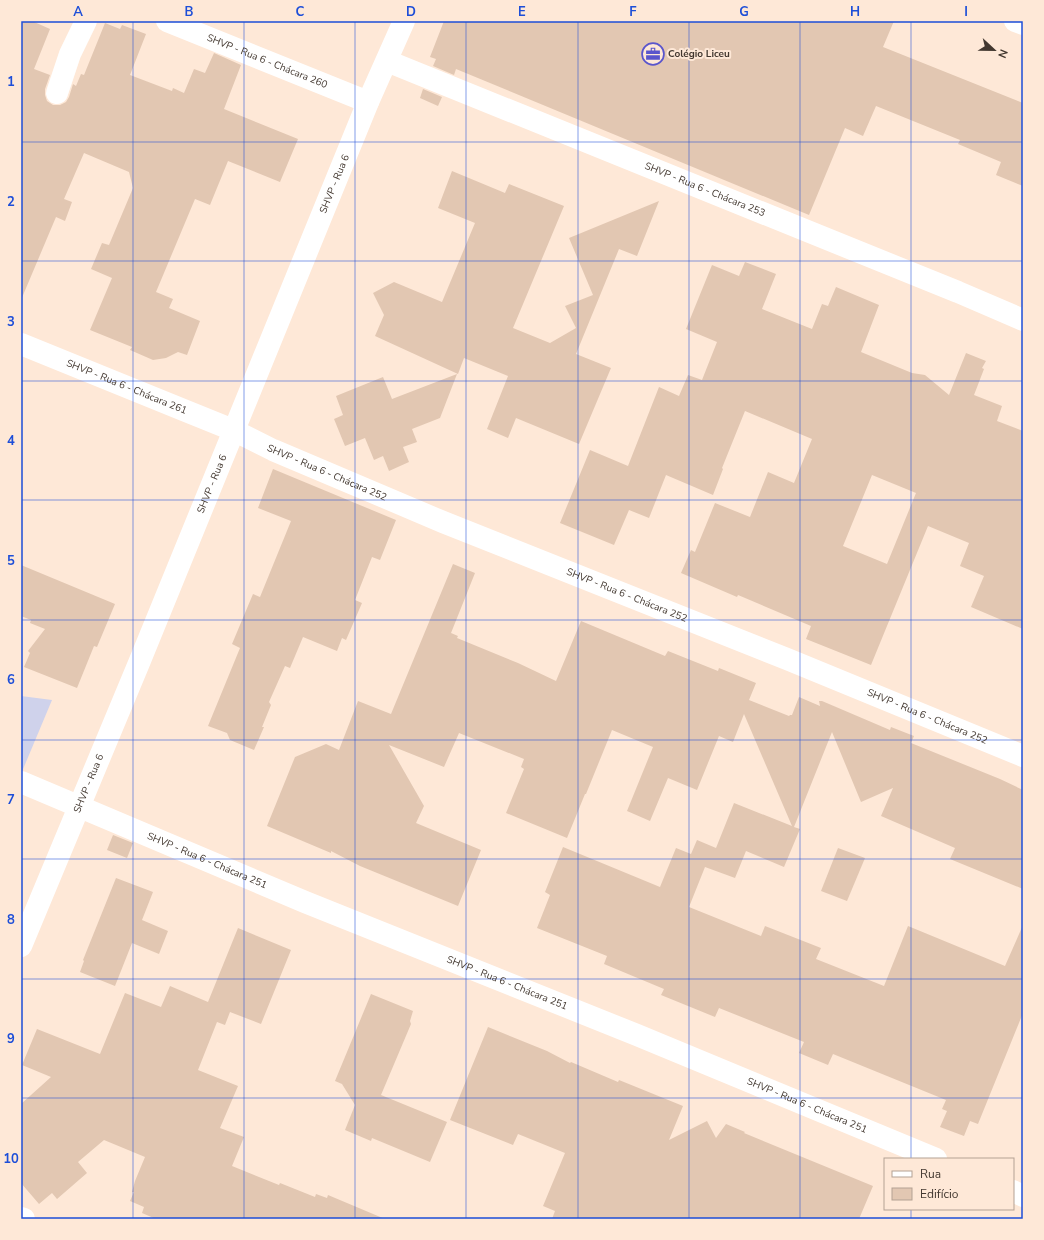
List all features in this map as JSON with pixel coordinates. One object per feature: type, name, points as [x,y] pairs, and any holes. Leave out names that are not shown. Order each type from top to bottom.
[{"type":"street","points":[[57,93],[70,54],[86,21]]},
{"type":"street","name":"SHVP - Rua 6 - Chácara 260","points":[[167,21],[368,102]]},
{"type":"street","name":"SHVP - Rua 6","points":[[21,946],[142,656],[368,102],[404,21]]},
{"type":"street","points":[[1014,21],[1023,24]]},
{"type":"street","name":"SHVP - Rua 6 - Chácara 253","points":[[387,61],[958,292],[1023,320]]},
{"type":"street","name":"SHVP - Rua 6 - Chácara 261","points":[[21,344],[233,430]]},
{"type":"street","name":"SHVP - Rua 6 - Chácara 252","points":[[233,430],[274,450],[443,522],[787,659],[1023,756]]},
{"type":"street","name":"SHVP - Rua 6 - Chácara 251","points":[[21,782],[305,902],[934,1158]]},
{"type":"street","points":[[1014,1192],[1023,1196]]},
{"type":"shaded area","points":[[21,696],[52,700],[21,774]]},
{"type":"building","points":[[21,21],[32,21],[50,29],[34,69],[50,75],[45,89],[45,95],[47,101],[53,105],[60,105],[66,102],[73,84],[76,86],[81,74],[84,75],[105,23],[120,29],[122,25],[146,34],[130,75],[172,91],[173,88],[184,93],[194,69],[205,73],[214,53],[241,65],[224,109],[298,139],[280,182],[228,161],[210,205],[195,199],[156,292],[173,299],[169,308],[200,321],[187,355],[178,352],[166,358],[153,360],[130,350],[132,347],[90,330],[112,278],[91,269],[102,243],[109,245],[133,188],[129,172],[84,153],[64,199],[72,202],[65,221],[56,217],[21,300]]},
{"type":"building","points":[[444,21],[894,21],[883,47],[1023,103],[1023,186],[996,175],[1001,162],[958,144],[960,140],[876,106],[863,136],[845,128],[809,215],[456,69],[454,75],[433,66],[436,59],[430,57]]},
{"type":"building","points":[[423,89],[442,97],[438,106],[420,98]]},
{"type":"building","points":[[452,171],[505,193],[509,184],[564,206],[513,328],[550,343],[576,328],[565,306],[593,295],[569,238],[659,201],[637,256],[619,249],[576,354],[611,368],[579,444],[516,418],[508,438],[487,429],[508,376],[464,358],[458,374],[375,336],[384,315],[373,293],[394,282],[442,302],[475,223],[438,208]]},
{"type":"building","points":[[745,262],[776,274],[762,309],[812,329],[822,304],[828,306],[836,287],[879,305],[861,352],[912,373],[925,375],[949,395],[966,353],[986,361],[982,368],[984,369],[974,395],[1002,406],[997,421],[1023,431],[1023,629],[971,607],[984,576],[960,566],[969,543],[928,526],[871,665],[806,639],[811,626],[681,573],[691,550],[695,552],[715,503],[750,517],[768,472],[794,483],[812,439],[745,411],[722,468],[723,469],[713,495],[666,475],[649,518],[629,510],[614,545],[560,523],[590,450],[628,466],[659,387],[679,396],[688,375],[702,380],[717,342],[686,329],[712,265],[739,276]],"holes":[[[872,475],[916,493],[887,564],[843,546]]]},
{"type":"building","points":[[457,374],[440,418],[412,429],[417,442],[403,447],[409,462],[389,471],[383,456],[374,460],[365,438],[345,446],[334,419],[343,415],[336,396],[383,377],[392,399]]},
{"type":"building","points":[[273,469],[396,520],[380,560],[372,557],[355,600],[362,603],[346,640],[342,638],[337,651],[303,637],[290,668],[285,666],[269,702],[271,705],[262,727],[264,727],[254,750],[230,740],[227,733],[208,726],[240,648],[232,644],[253,594],[260,597],[291,521],[258,508]]},
{"type":"building","points":[[453,564],[475,573],[451,633],[458,636],[457,638],[518,663],[556,681],[581,621],[665,656],[668,651],[718,671],[719,668],[756,683],[749,700],[789,716],[792,715],[799,697],[820,706],[819,701],[822,701],[890,730],[891,727],[914,736],[911,743],[1000,779],[1023,790],[1023,889],[950,859],[955,848],[881,816],[893,788],[861,802],[832,732],[794,827],[800,829],[784,867],[746,851],[735,878],[705,867],[689,907],[761,936],[765,926],[821,948],[816,959],[884,986],[908,926],[1005,966],[1023,925],[1023,1013],[978,1124],[970,1121],[964,1136],[940,1127],[947,1111],[942,1109],[946,1100],[833,1054],[828,1065],[799,1053],[804,1042],[719,1008],[715,1017],[661,995],[664,989],[604,964],[607,956],[537,928],[550,895],[545,892],[563,847],[660,887],[676,848],[691,854],[697,840],[716,848],[734,803],[792,826],[744,714],[733,742],[719,736],[697,790],[668,778],[650,821],[627,811],[653,747],[612,730],[567,838],[506,813],[524,769],[521,767],[524,759],[459,733],[444,767],[389,745],[424,806],[416,823],[481,850],[458,906],[360,866],[331,851],[331,853],[267,826],[295,757],[326,744],[339,750],[358,701],[391,714]]},
{"type":"building","points":[[21,565],[115,604],[97,647],[94,646],[77,688],[24,667],[30,653],[28,651],[45,629],[30,623],[31,620],[21,616]]},
{"type":"building","points":[[113,835],[133,843],[127,858],[107,850]]},
{"type":"building","points":[[838,848],[865,858],[847,901],[821,891]]},
{"type":"building","points":[[116,878],[153,892],[142,920],[168,931],[159,954],[132,943],[115,986],[80,972],[84,961],[83,960]]},
{"type":"building","points":[[238,928],[291,950],[261,1024],[230,1012],[225,1025],[217,1022],[198,1070],[238,1086],[220,1128],[244,1137],[232,1166],[279,1185],[280,1183],[315,1197],[316,1194],[327,1198],[328,1195],[385,1219],[156,1219],[142,1213],[144,1207],[130,1201],[134,1192],[132,1192],[135,1181],[145,1157],[104,1140],[78,1162],[87,1173],[57,1199],[52,1193],[39,1204],[21,1183],[21,1104],[51,1077],[22,1065],[37,1029],[100,1054],[125,993],[161,1007],[170,986],[208,1002]]},
{"type":"building","points":[[371,994],[413,1011],[410,1021],[411,1024],[381,1095],[447,1122],[430,1162],[372,1138],[371,1141],[345,1130],[355,1105],[342,1084],[335,1081]]},
{"type":"building","points":[[488,1027],[547,1051],[570,1063],[571,1062],[618,1082],[619,1080],[683,1106],[669,1140],[707,1121],[716,1138],[726,1124],[745,1132],[744,1133],[873,1186],[859,1219],[552,1219],[555,1211],[543,1206],[565,1153],[518,1134],[513,1145],[450,1120]]},
{"type":"place","name":"Colégio Liceu","points":[[653,54]]}]
